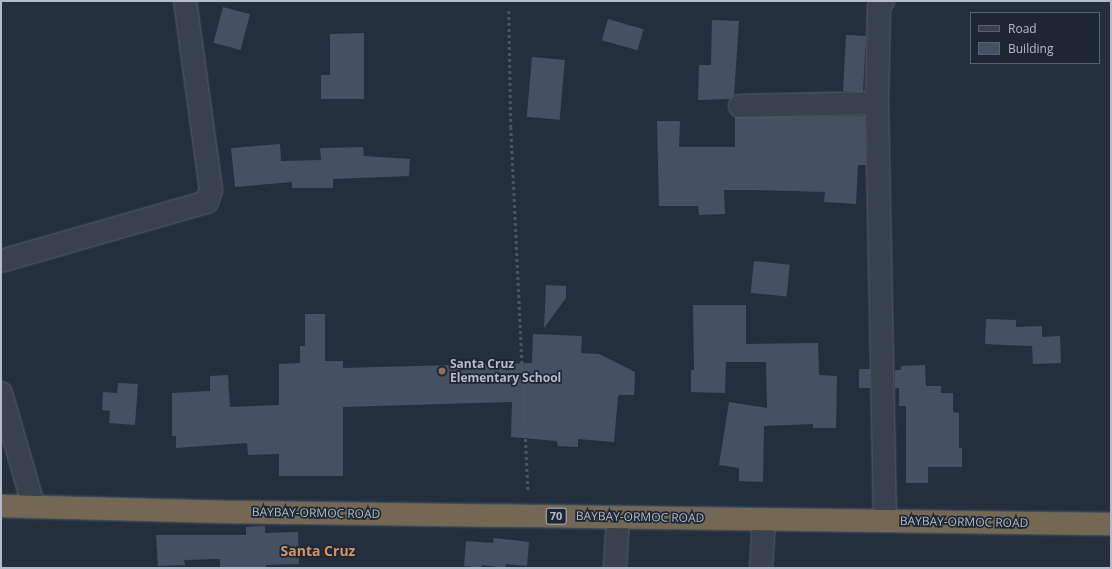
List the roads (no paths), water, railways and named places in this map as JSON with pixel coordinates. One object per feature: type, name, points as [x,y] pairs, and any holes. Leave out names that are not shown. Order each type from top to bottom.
[{"type":"highway","name":"BAYBAY-ORMOC ROAD","points":[[1,506],[764,520],[1111,524]]},
{"type":"street","points":[[1,261],[207,202],[211,190],[185,1]]},
{"type":"street","points":[[883,1],[879,7],[877,103],[885,521]]},
{"type":"street","points":[[740,106],[877,103]]},
{"type":"street","points":[[1,393],[34,507]]},
{"type":"street","points":[[615,568],[618,517]]},
{"type":"street","points":[[761,568],[764,520]]},
{"type":"place","name":"Santa Cruz Elementary School","points":[[442,371]]},
{"type":"district","name":"Santa Cruz","points":[[318,551]]}]
